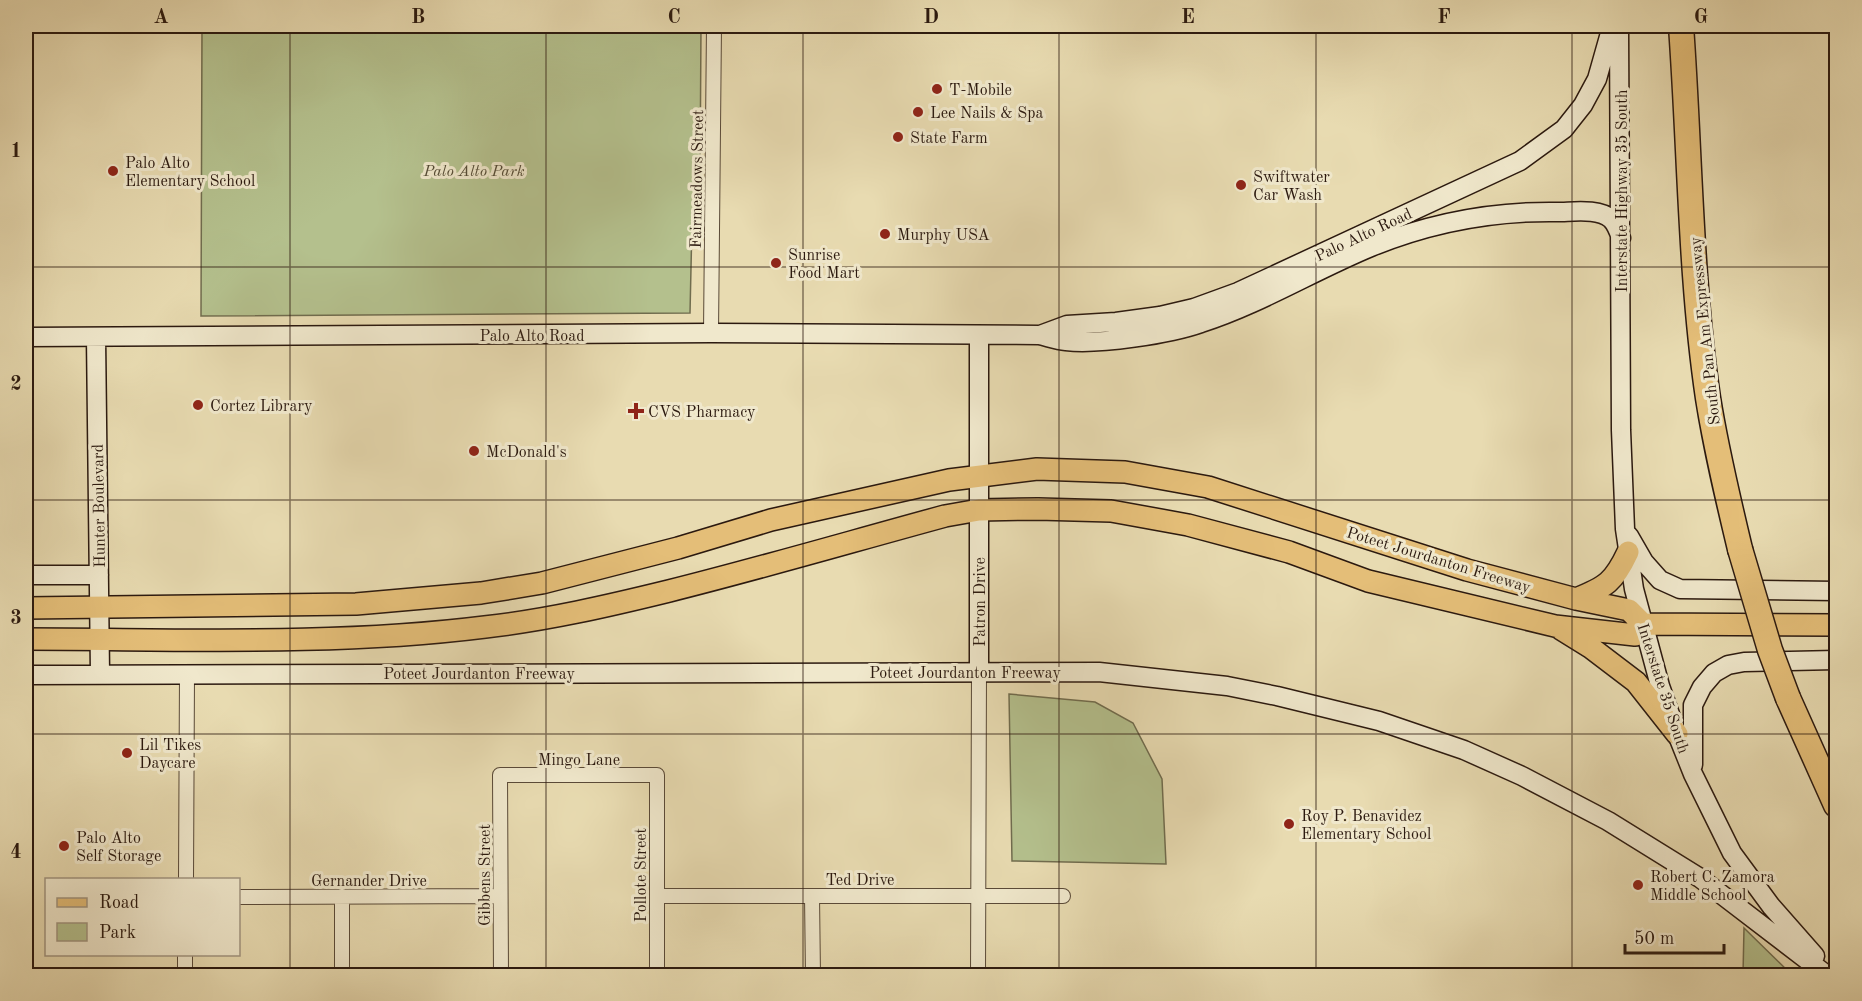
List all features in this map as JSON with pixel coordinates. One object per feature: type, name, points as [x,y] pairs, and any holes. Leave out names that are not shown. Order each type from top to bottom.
[{"type":"highway","name":"South Pan Am Expressway","points":[[1681,26],[1700,328],[1708,398],[1722,475],[1740,549],[1770,651],[1788,698],[1836,805]]},
{"type":"main road","name":"Poteet Jourdanton Freeway","points":[[26,608],[356,604],[481,593],[542,583],[678,548],[771,520],[979,475],[1037,469],[1125,472],[1208,488],[1467,570],[1576,599],[1629,610],[1643,624],[1836,625]]},
{"type":"main road","name":"Poteet Jourdanton Freeway","points":[[26,639],[320,638],[414,635],[487,627],[598,608],[716,579],[945,516],[979,510],[1038,508],[1111,511],[1188,525],[1289,552],[1368,581],[1555,626],[1635,635],[1643,624]]},
{"type":"main road","points":[[1576,599],[1602,588],[1610,581],[1628,552]]},
{"type":"main road","points":[[1555,626],[1590,647],[1636,682],[1677,734]]},
{"type":"street","name":"Fairmeadows Street","points":[[711,333],[714,26]]},
{"type":"street","name":"Palo Alto Road","points":[[1040,335],[1067,325],[1116,322],[1160,316],[1194,308],[1238,292],[1520,161],[1564,129],[1583,105],[1597,79],[1612,26]]},
{"type":"street","name":"Interstate Highway 35 South","points":[[1619,26],[1621,356]]},
{"type":"street","name":"Palo Alto Road","points":[[26,337],[711,333],[1040,335],[1066,341],[1087,341],[1163,332],[1199,324],[1244,307],[1370,248],[1408,234],[1478,218],[1552,212],[1603,214],[1615,224],[1621,238]]},
{"type":"street","name":"Patron Drive","points":[[978,975],[979,336]]},
{"type":"street","name":"Hunter Boulevard","points":[[96,337],[100,674]]},
{"type":"street","name":"Interstate 35 South","points":[[1621,356],[1625,529],[1643,624],[1660,686],[1693,774],[1732,853],[1771,906],[1831,975]]},
{"type":"street","points":[[1625,529],[1644,562],[1660,580],[1680,589],[1836,591]]},
{"type":"street","points":[[26,575],[99,575]]},
{"type":"street","points":[[1693,774],[1693,705],[1702,687],[1714,673],[1728,665],[1744,662],[1836,660]]},
{"type":"street","name":"Poteet Jourdanton Freeway","points":[[26,675],[1099,672],[1227,686],[1379,721],[1464,750],[1522,776],[1608,821],[1700,878],[1831,975]]},
{"type":"street","points":[[186,878],[187,674]]},
{"type":"street","name":"Mingo Lane","points":[[500,775],[657,775]]},
{"type":"street","name":"Gibbens Street","points":[[500,775],[501,975]]},
{"type":"street","name":"Pollote Street","points":[[657,775],[657,975]]},
{"type":"street","points":[[342,896],[342,975]]},
{"type":"street","name":"Gernander Drive","points":[[240,897],[500,896]]},
{"type":"street","name":"Ted Drive","points":[[657,896],[1063,896]]},
{"type":"street","points":[[812,896],[813,975]]},
{"type":"street","points":[[185,956],[185,975]]},
{"type":"green space","name":"Palo Alto Park","points":[[202,26],[701,26],[700,180],[692,223],[690,313],[201,316]]},
{"type":"green space","points":[[1009,694],[1095,702],[1133,723],[1162,779],[1166,864],[1012,861]]},
{"type":"green space","points":[[1744,928],[1792,975],[1743,975]]},
{"type":"place","name":"T-Mobile","points":[[937,89]]},
{"type":"place","name":"Lee Nails & Spa","points":[[918,112]]},
{"type":"place","name":"State Farm","points":[[898,137]]},
{"type":"place","name":"Palo Alto Elementary School","points":[[113,171]]},
{"type":"place","name":"Swiftwater Car Wash","points":[[1241,185]]},
{"type":"place","name":"Murphy USA","points":[[885,234]]},
{"type":"place","name":"Sunrise Food Mart","points":[[776,263]]},
{"type":"place","name":"Cortez Library","points":[[198,405]]},
{"type":"place","name":"CVS Pharmacy","points":[[636,411]]},
{"type":"place","name":"McDonald's","points":[[474,451]]},
{"type":"place","name":"Lil Tikes Daycare","points":[[127,753]]},
{"type":"place","name":"Roy P. Benavidez Elementary School","points":[[1289,824]]},
{"type":"place","name":"Palo Alto Self Storage","points":[[64,846]]},
{"type":"place","name":"Robert C. Zamora Middle School","points":[[1638,885]]}]
